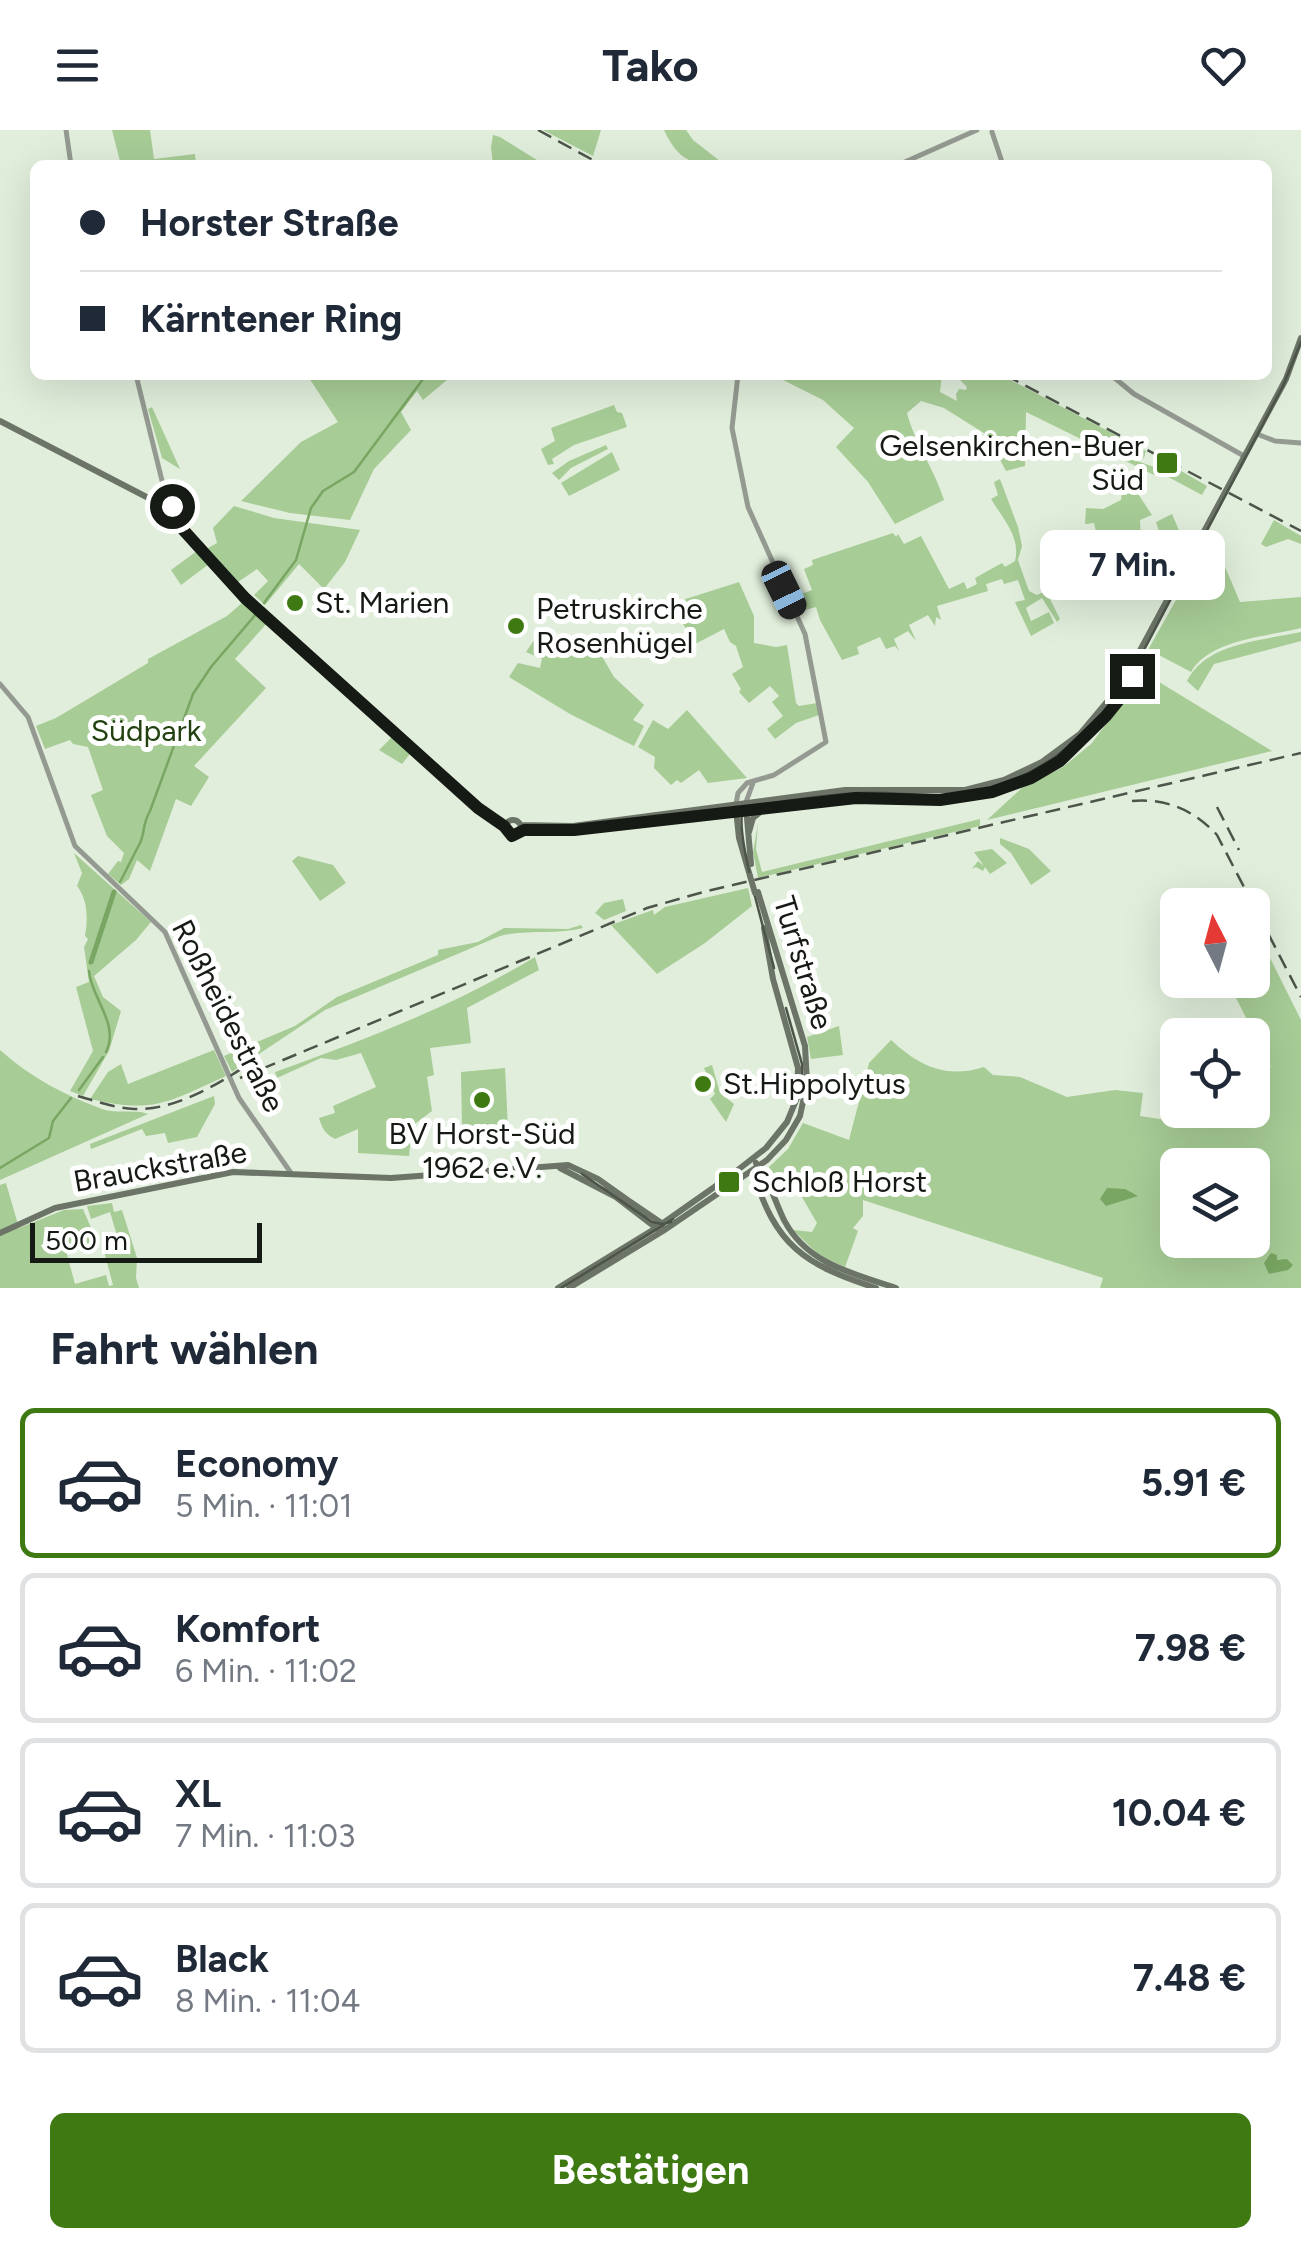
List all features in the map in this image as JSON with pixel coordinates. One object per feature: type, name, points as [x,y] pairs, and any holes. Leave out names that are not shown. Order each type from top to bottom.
[{"type":"main road","points":[[0,421],[164,503],[162,512],[170,511],[245,598],[478,808],[507,825],[512,836],[521,828],[574,830],[846,790],[952,791],[1016,776],[1042,762],[1072,742],[1112,698],[1133,665],[1291,369],[1301,338]]},
{"type":"main road","points":[[746,807],[763,810],[856,798],[952,799],[1022,782],[1060,761],[1096,729],[1123,695],[1133,665]]},
{"type":"main road","name":"Turfstraße","points":[[746,807],[752,875]]},
{"type":"main road","name":"Turfstraße","points":[[660,1228],[756,1168],[786,1140],[800,1116],[808,1072],[805,1046],[739,838],[736,808]]},
{"type":"main road","points":[[748,833],[753,818],[763,810]]},
{"type":"main road","points":[[507,825],[515,820],[521,828]]},
{"type":"main road","name":"Turfstraße","points":[[660,1228],[752,1160],[783,1128],[798,1088],[796,1056],[772,970],[771,948]]},
{"type":"main road","points":[[772,970],[779,987]]},
{"type":"main road","points":[[752,1160],[802,1246],[834,1267],[896,1288]]},
{"type":"main road","name":"Brauckstraße","points":[[0,1233],[54,1208],[234,1172],[393,1178],[568,1165],[577,1171]]},
{"type":"main road","points":[[756,1168],[773,1219],[796,1251],[822,1269],[876,1288]]},
{"type":"main road","points":[[577,1171],[660,1228]]},
{"type":"main road","points":[[577,1171],[660,1228]]},
{"type":"main road","points":[[638,1213],[648,1224],[645,1235]]},
{"type":"main road","points":[[558,1288],[660,1228]]},
{"type":"main road","points":[[569,1288],[660,1228]]},
{"type":"street","points":[[66,130],[70,160]]},
{"type":"street","points":[[909,160],[977,130]]},
{"type":"street","points":[[991,131],[1001,160]]},
{"type":"street","points":[[137,380],[164,503]]},
{"type":"street","points":[[736,808],[742,788],[783,770],[826,742],[808,642],[748,507],[734,442],[732,404],[737,380]]},
{"type":"street","points":[[1117,380],[1134,394],[1244,456]]},
{"type":"street","points":[[1257,434],[1275,441],[1301,443]]},
{"type":"street","name":"Roßheidestraße","points":[[0,684],[28,717],[75,846],[165,932],[239,1098],[291,1173]]},
{"type":"street","points":[[746,807],[750,786],[760,779]]},
{"type":"green space","points":[[112,130],[150,130],[154,159],[195,154],[196,160],[120,160]]},
{"type":"green space","points":[[543,130],[601,130],[593,156]]},
{"type":"green space","points":[[664,130],[686,130],[719,160],[688,160],[675,149]]},
{"type":"green space","points":[[493,135],[537,160],[492,160]]},
{"type":"green space","points":[[310,380],[447,380],[423,400],[417,391],[401,412],[411,430],[374,469],[350,520],[290,513],[241,501],[301,442],[338,422]]},
{"type":"green space","points":[[783,380],[941,380],[940,392],[957,401],[959,389],[967,387],[960,380],[1011,380],[1146,451],[1144,458],[1137,461],[1157,468],[1164,461],[1207,486],[1202,495],[1026,412],[1025,466],[1006,471],[987,435],[944,408],[921,401],[907,413],[944,500],[895,524],[868,482],[836,447],[854,428],[823,400]]},
{"type":"green space","points":[[614,405],[627,427],[574,445],[548,465],[541,449],[555,441],[551,428]]},
{"type":"green space","points":[[152,407],[180,469],[162,458],[148,409]]},
{"type":"green space","points":[[606,445],[608,449],[571,468],[559,480],[552,473],[569,461]]},
{"type":"green space","points":[[612,452],[620,470],[569,496],[561,483]]},
{"type":"green space","points":[[1125,474],[1152,515],[1140,520],[1141,545],[1100,549],[1094,523],[1085,524],[1086,508],[1103,509],[1121,500],[1122,491],[1113,478]]},
{"type":"green space","points":[[1000,479],[1018,527],[1022,546],[1018,560],[1029,591],[1037,595],[1046,591],[1060,619],[1057,622],[1042,598],[1026,608],[1031,621],[1049,612],[1054,623],[1031,636],[1015,602],[1025,600],[1018,580],[1004,584],[1002,579],[986,584],[988,591],[937,606],[941,620],[936,617],[935,626],[928,615],[909,625],[916,641],[908,631],[894,639],[899,651],[895,646],[886,649],[880,637],[857,647],[859,654],[842,660],[816,607],[798,612],[791,598],[812,590],[804,569],[813,565],[812,560],[893,533],[904,544],[921,536],[949,589],[964,582],[967,589],[977,584],[975,578],[1002,563],[1005,567],[1015,561],[1013,536],[991,499],[998,495],[994,482]]},
{"type":"green space","points":[[234,506],[274,518],[360,530],[345,562],[324,589],[299,564],[265,605],[254,595],[268,581],[257,569],[238,582],[208,548],[217,543],[213,528]]},
{"type":"green space","points":[[1172,514],[1189,554],[1173,585],[1156,522]]},
{"type":"green space","points":[[1274,520],[1301,536],[1301,544],[1288,539],[1266,547],[1261,544]]},
{"type":"green space","points":[[197,551],[209,564],[181,585],[171,570]]},
{"type":"green space","points":[[1220,555],[1240,602],[1301,597],[1301,628],[1225,646],[1211,652],[1191,672],[1157,654],[1146,674],[1272,751],[987,820],[1023,787],[1063,767],[1091,744],[1131,691],[1139,666],[1200,557]]},
{"type":"green space","points":[[739,582],[754,616],[754,643],[787,645],[796,703],[817,703],[819,715],[796,723],[775,739],[767,729],[783,716],[772,702],[779,696],[770,686],[749,703],[739,692],[732,674],[743,667],[736,646],[724,629],[695,644],[675,610],[687,604],[685,599]]},
{"type":"green space","name":"Südpark","points":[[243,602],[267,623],[235,659],[266,688],[194,766],[209,777],[191,806],[176,799],[150,871],[137,860],[129,879],[121,885],[108,874],[121,862],[124,853],[107,836],[91,795],[103,790],[88,747],[70,740],[45,749],[36,726],[56,718],[148,663],[148,659],[227,616]]},
{"type":"green space","points":[[540,631],[593,641],[614,677],[644,705],[633,720],[644,726],[634,746],[509,677],[518,663],[540,668],[542,659],[526,652]]},
{"type":"green space","points":[[1301,632],[1301,641],[1214,664],[1198,691],[1187,681],[1196,668],[1220,651]]},
{"type":"green space","points":[[687,710],[747,778],[708,783],[699,770],[671,785],[654,768],[655,757],[638,747],[653,720],[668,729]]},
{"type":"green space","points":[[392,737],[410,754],[402,764],[379,750]]},
{"type":"green space","points":[[980,819],[980,826],[758,878],[753,852],[758,824],[756,849],[762,872]]},
{"type":"green space","points":[[1000,838],[1029,849],[1051,871],[1031,885],[1011,853],[1000,844]]},
{"type":"green space","points":[[992,849],[1007,863],[990,874],[985,867],[983,871],[972,869],[978,861],[984,866],[974,852]]},
{"type":"green space","points":[[74,853],[151,922],[94,976],[103,997],[121,1011],[109,1051],[83,1096],[70,1091],[93,1051],[76,987],[89,982],[84,947],[88,939],[86,910],[77,886],[82,873]]},
{"type":"green space","points":[[298,856],[333,865],[346,883],[320,901],[292,861]]},
{"type":"green space","points":[[748,888],[752,906],[657,974],[611,925],[653,910],[654,915],[665,907]]},
{"type":"green space","points":[[623,899],[626,911],[604,920],[595,913],[604,903]]},
{"type":"green space","points":[[581,925],[583,928],[573,930],[500,936],[325,1010],[232,1072],[224,1056],[295,1026],[337,997],[438,955],[438,950],[478,942],[504,928],[568,929]]},
{"type":"green space","points":[[535,957],[539,970],[467,1008],[471,1043],[430,1048],[434,1075],[427,1077],[432,1111],[412,1126],[409,1156],[358,1153],[358,1129],[335,1139],[321,1125],[319,1118],[335,1113],[333,1106],[376,1087],[361,1053],[336,1060],[321,1058],[277,1078],[275,1072],[441,1006]]},
{"type":"green space","points":[[1270,958],[1301,1020],[1301,1288],[1100,1288],[1103,1278],[863,1200],[863,1216],[853,1228],[858,1231],[845,1267],[820,1256],[793,1230],[812,1232],[817,1223],[799,1192],[773,1181],[769,1167],[788,1149],[803,1123],[849,1140],[869,1063],[891,1040],[934,1068],[957,1072],[984,1067],[993,1075],[1020,1077],[1067,1097],[1115,1090],[1143,1093],[1140,1116],[1160,1119],[1160,1128],[1270,1128],[1270,1018],[1246,1018],[1236,998],[1270,998]]},
{"type":"green space","points":[[839,1026],[843,1055],[811,1059],[807,1037]]},
{"type":"green space","points":[[0,1050],[35,1077],[74,1098],[107,1110],[148,1114],[0,1180]]},
{"type":"green space","points":[[214,1050],[226,1076],[175,1099],[131,1105],[90,1099],[108,1072],[121,1064],[128,1084]]},
{"type":"green space","points":[[712,1065],[720,1093],[734,1104],[726,1122],[710,1099],[715,1094],[704,1068]]},
{"type":"green space","name":"BV Horst-Süd 1962 e.V.","points":[[505,1068],[508,1128],[462,1128],[461,1072]]},
{"type":"green space","points":[[214,1096],[215,1104],[197,1137],[168,1143],[165,1133],[146,1136],[142,1129],[91,1149],[90,1144]]},
{"type":"green space","points":[[6,1183],[19,1228],[64,1210],[83,1209],[97,1242],[66,1251],[75,1284],[106,1275],[109,1286],[113,1285],[104,1251],[121,1249],[110,1212],[91,1219],[87,1206],[112,1203],[114,1212],[122,1210],[137,1258],[139,1288],[0,1288],[0,1185]]},
{"type":"shaded area","points":[[1107,1188],[1125,1189],[1138,1196],[1106,1206],[1100,1199]]},
{"type":"shaded area","points":[[1270,1254],[1293,1265],[1269,1274],[1264,1263]]},
{"type":"waterway","points":[[264,603],[296,560],[311,508],[323,491],[354,472],[422,380]]},
{"type":"waterway","points":[[120,882],[142,839],[193,694],[256,614]]},
{"type":"waterway","points":[[91,962],[114,892]]},
{"type":"waterway","points":[[89,971],[110,1031],[106,1052]]},
{"type":"waterway","points":[[79,1090],[103,1057]]},
{"type":"waterway","points":[[0,1168],[49,1138],[53,1121],[71,1098]]},
{"type":"tram line","points":[[774,968],[747,862],[743,810],[754,805],[848,794],[946,795],[977,791],[1005,783],[1057,756],[1100,716],[1135,667],[1283,386],[1301,342]]},
{"type":"tram line","points":[[786,1008],[802,1064],[802,1093]]},
{"type":"tram line","points":[[582,1174],[652,1222],[671,1222]]},
{"type":"tram line","points":[[561,1288],[673,1219]]},
{"type":"railway","points":[[538,130],[593,160]]},
{"type":"railway","points":[[1014,380],[1301,531]]},
{"type":"railway","points":[[240,1078],[647,908],[1301,753]]},
{"type":"railway","points":[[1132,801],[1179,808],[1217,835],[1301,997]]},
{"type":"railway","points":[[1217,807],[1239,850]]},
{"type":"railway","points":[[78,1096],[148,1109],[208,1089],[247,1065]]},
{"type":"place","name":"Gelsenkirchen-Buer Süd","points":[[1167,463]]},
{"type":"place","name":"St. Marien","points":[[295,603]]},
{"type":"place","name":"Petruskirche Rosenhügel","points":[[516,626]]},
{"type":"place","name":"St.Hippolytus","points":[[703,1084]]},
{"type":"place","name":"BV Horst-Süd 1962 e.V.","points":[[482,1100]]},
{"type":"place","name":"Schloß Horst","points":[[729,1182]]},
{"type":"route","points":[[172,506],[168,513],[245,598],[512,836],[524,830],[574,830],[856,798],[940,800],[992,792],[1031,778],[1060,761],[1106,716],[1132,676]]}]
